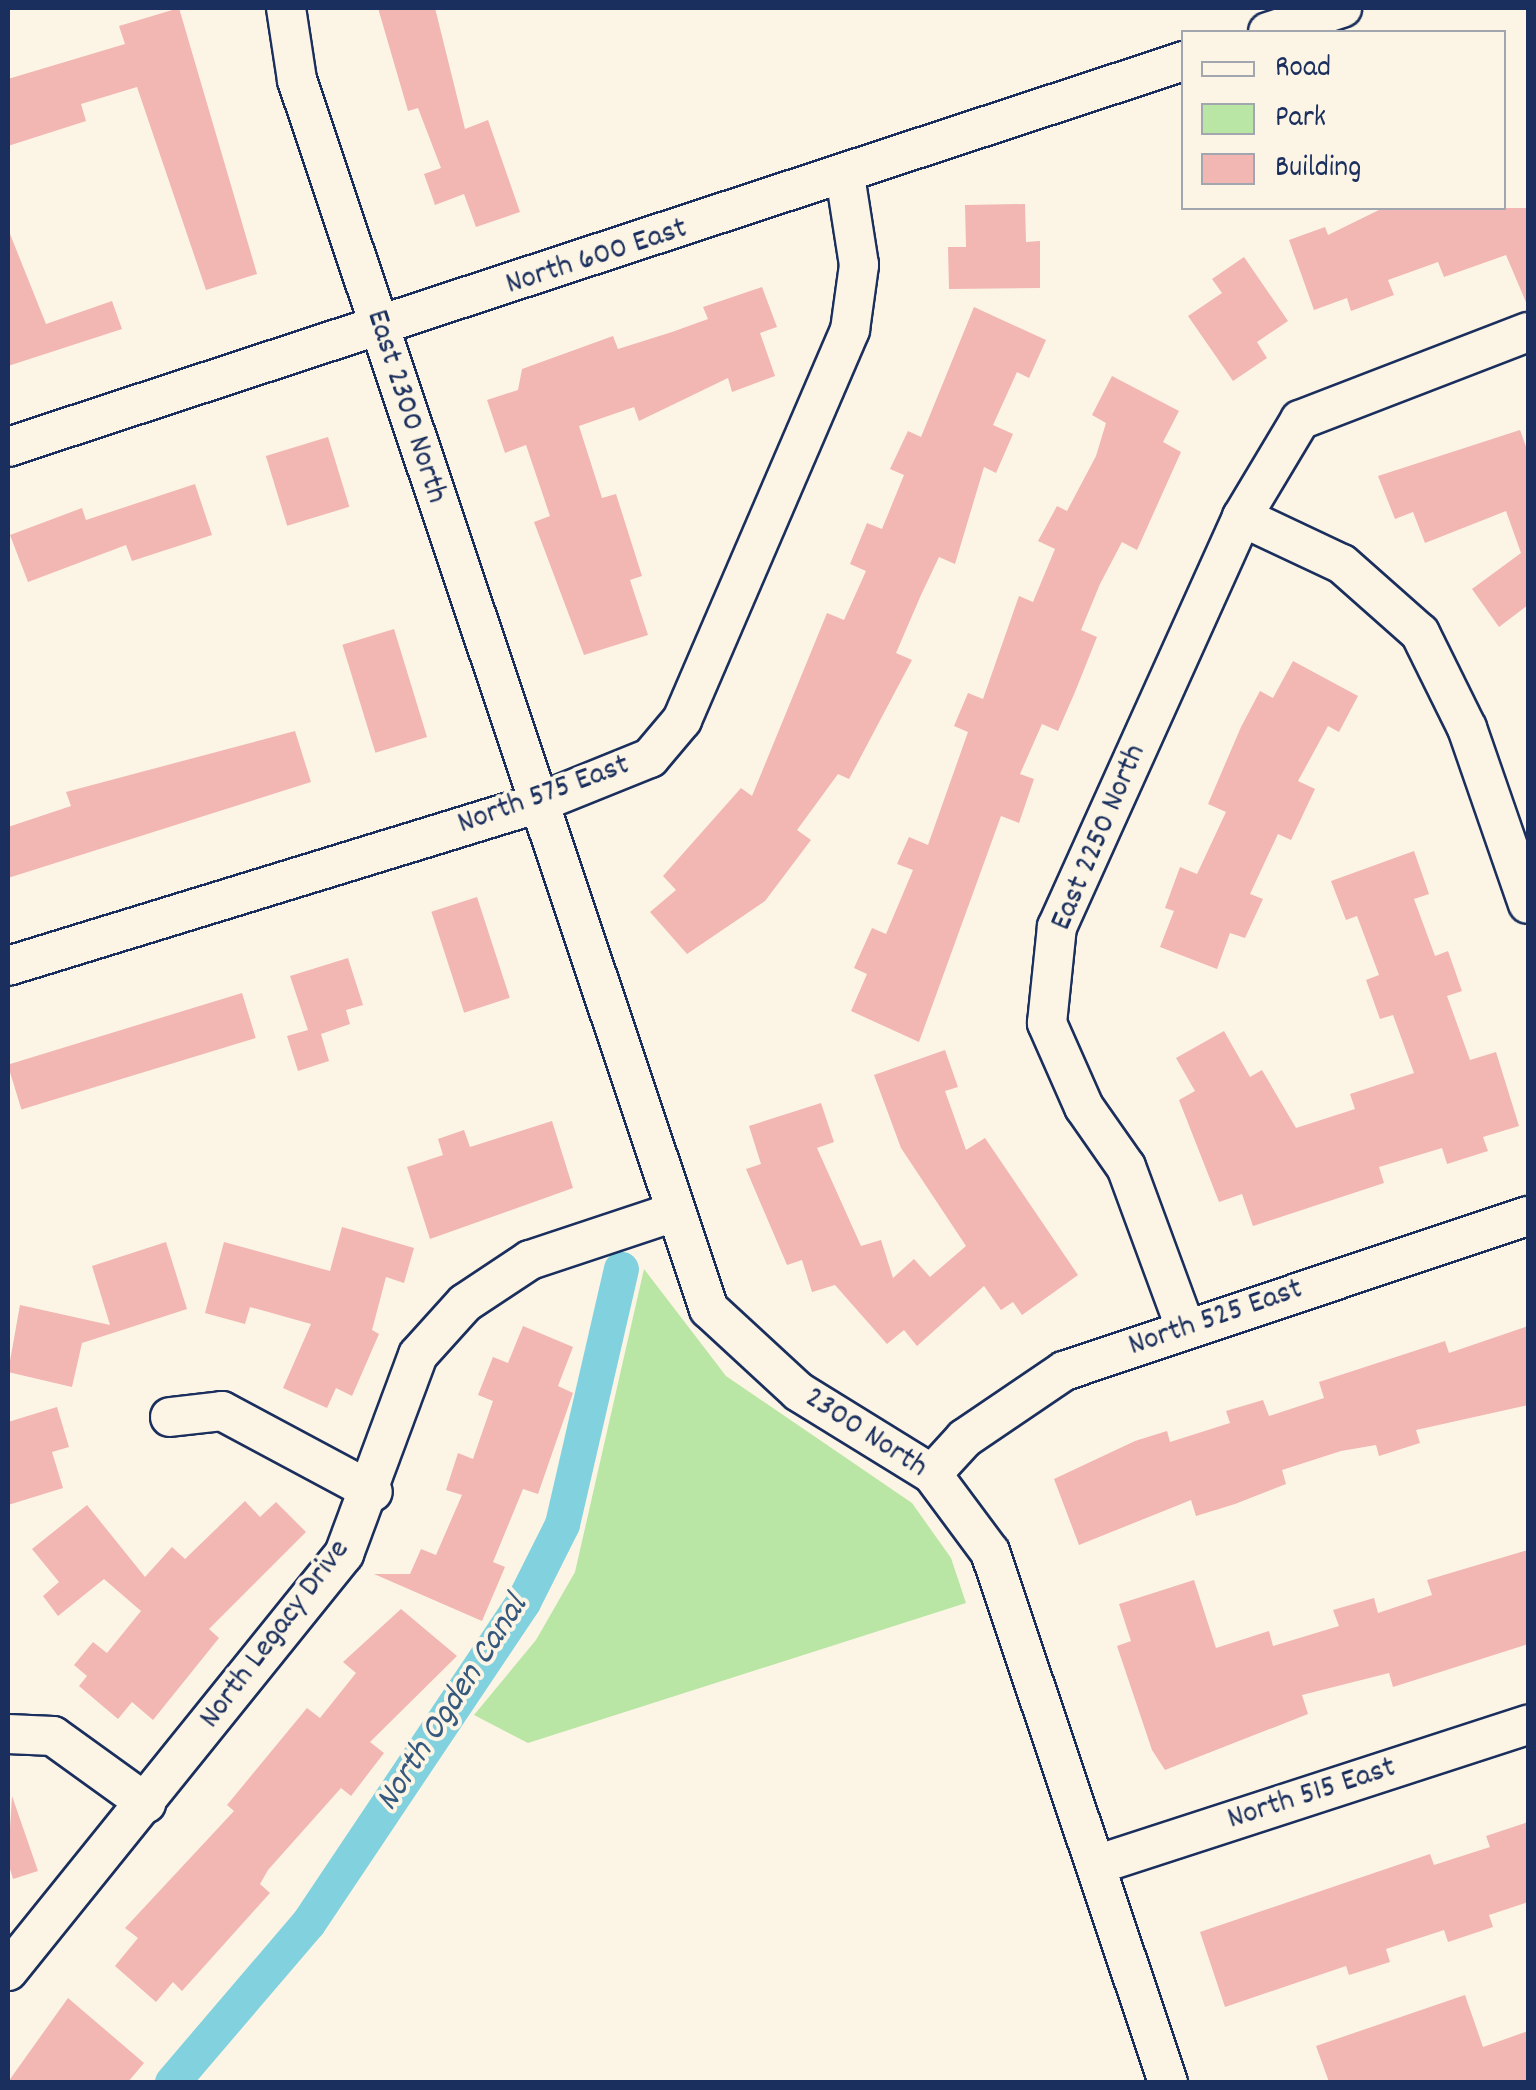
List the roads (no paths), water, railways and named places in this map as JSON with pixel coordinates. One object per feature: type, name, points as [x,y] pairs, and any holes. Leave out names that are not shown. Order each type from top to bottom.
[{"type":"street","name":"East 2300 North","points":[[286,8],[297,80],[536,804]]},
{"type":"street","points":[[1274,30],[1342,8]]},
{"type":"street","name":"North 600 East","points":[[8,447],[379,330],[1181,62]]},
{"type":"street","name":"North 575 East","points":[[8,966],[536,804],[650,758],[682,720],[850,330],[859,265],[845,176]]},
{"type":"street","points":[[1528,332],[1300,420],[1242,517],[1342,564],[1420,633],[1468,728],[1528,904]]},
{"type":"street","name":"East 2250 North","points":[[1185,1328],[1126,1167],[1084,1107],[1047,1023],[1056,928],[1242,517]]},
{"type":"street","name":"2300 North","points":[[536,804],[672,1214],[708,1309],[799,1392],[932,1474],[990,1552],[1168,2082]]},
{"type":"street","name":"North Legacy Drive","points":[[8,1972],[344,1554],[373,1492],[418,1356],[465,1304],[530,1260],[672,1214]]},
{"type":"street","name":"North 525 East","points":[[932,1474],[965,1438],[1064,1371],[1528,1216]]},
{"type":"street","points":[[170,1418],[222,1411],[373,1492]]},
{"type":"street","name":"North 515 East","points":[[1096,1865],[1528,1726]]},
{"type":"street","points":[[8,1734],[53,1736],[146,1803]]},
{"type":"waterway","name":"North Ogden Canal","points":[[172,2082],[308,1923],[523,1602],[562,1524],[621,1269]]}]
